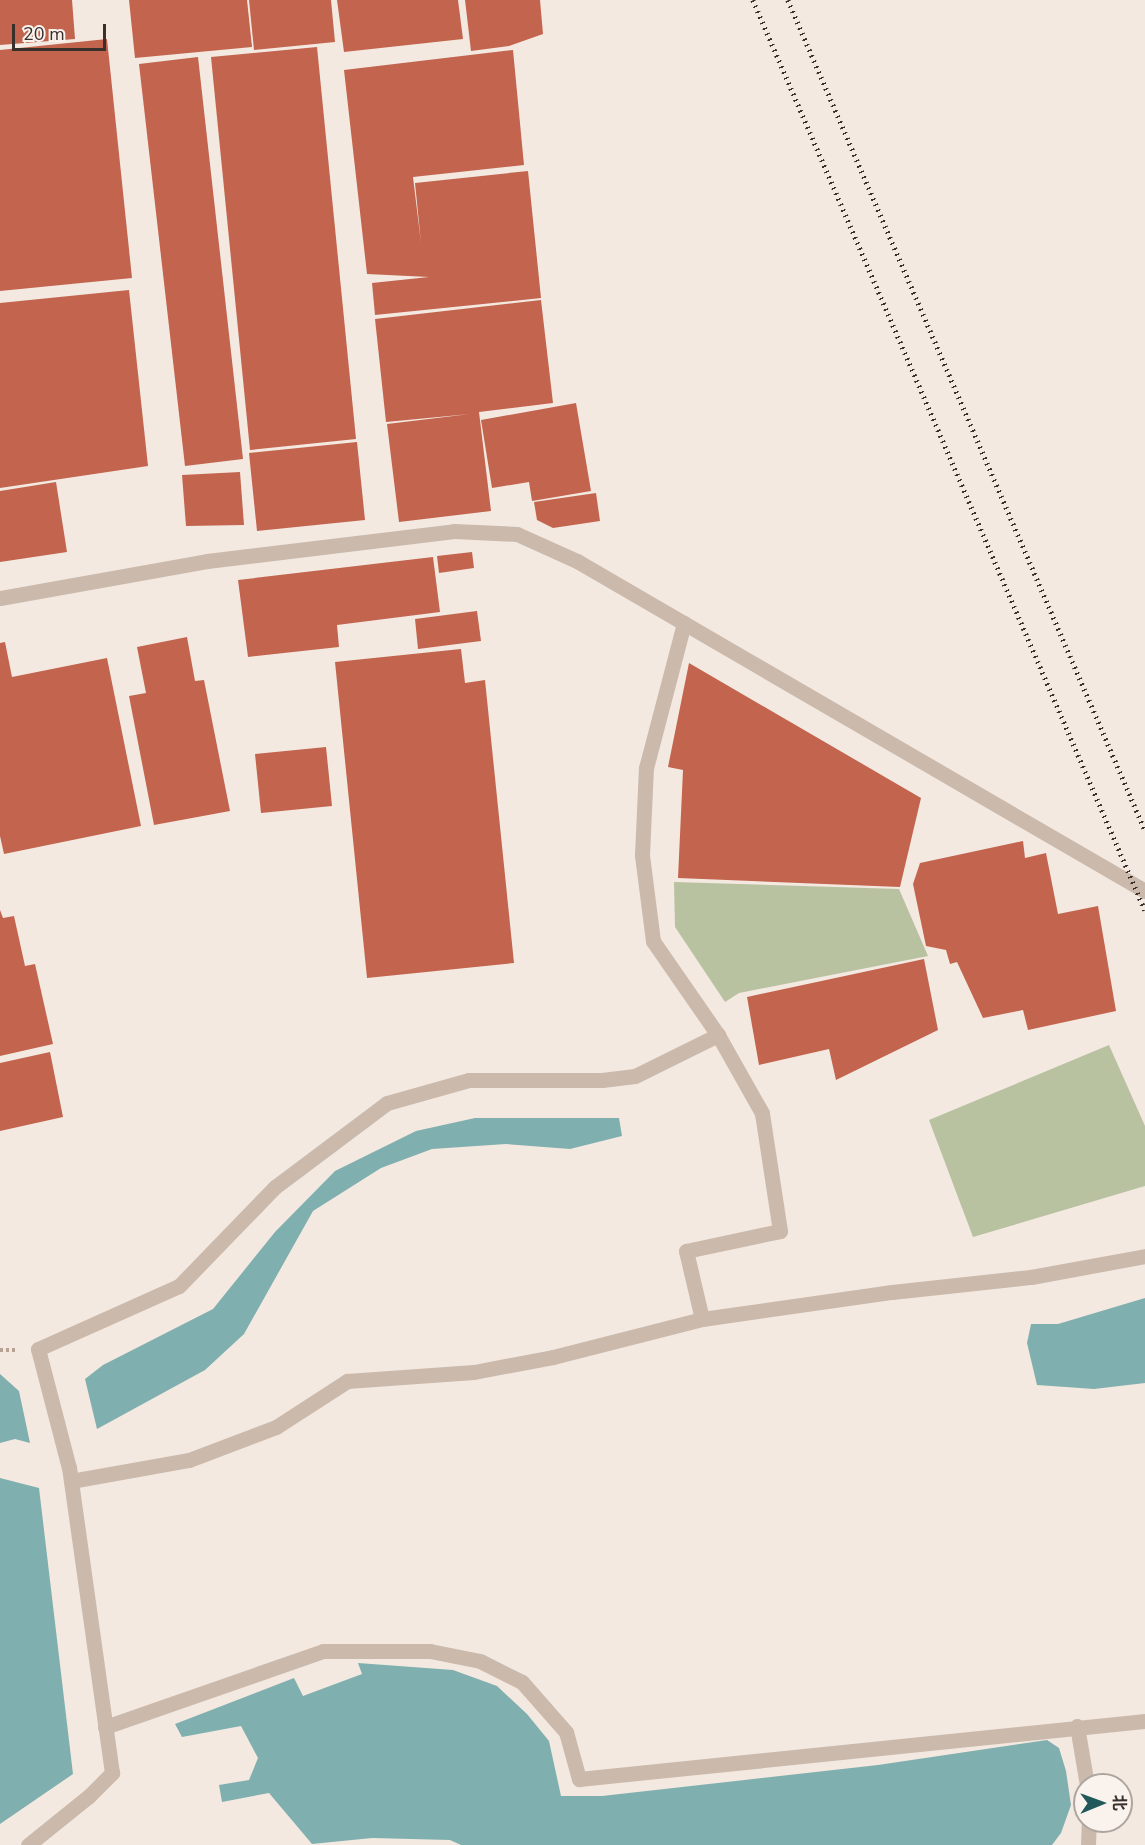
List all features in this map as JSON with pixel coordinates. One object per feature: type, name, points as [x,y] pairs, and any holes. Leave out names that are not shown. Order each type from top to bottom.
[{"type":"street","points":[[0,598],[207,561],[454,531],[517,534],[577,561],[1145,891]]},
{"type":"street","points":[[684,623],[646,768],[642,855],[653,941],[718,1035],[762,1113],[780,1231],[686,1251],[702,1319]]},
{"type":"street","points":[[28,1845],[89,1796],[112,1773],[71,1481],[38,1349],[179,1286],[275,1187],[387,1103],[468,1080],[602,1080],[635,1076],[718,1035]]},
{"type":"street","points":[[71,1481],[189,1461],[276,1427],[347,1381],[474,1372],[553,1357],[702,1319],[892,1292],[1031,1277],[1145,1256]]},
{"type":"street","points":[[105,1726],[323,1651],[430,1651],[480,1661],[522,1682],[566,1731],[579,1779],[806,1758],[1077,1726],[1145,1721]]},
{"type":"street","points":[[1077,1726],[1085,1773]]},
{"type":"green space","points":[[674,882],[899,889],[928,956],[739,993],[725,1002],[675,927]]},
{"type":"green space","points":[[1109,1045],[1145,1126],[1145,1186],[973,1237],[929,1120]]},
{"type":"water","points":[[475,1118],[619,1118],[622,1136],[570,1149],[506,1144],[432,1149],[381,1168],[313,1211],[244,1334],[205,1370],[97,1429],[85,1379],[103,1365],[213,1309],[275,1232],[335,1171],[416,1131]]},
{"type":"water","points":[[1145,1298],[1145,1383],[1094,1389],[1037,1385],[1027,1343],[1031,1324],[1058,1324]]},
{"type":"water","points":[[0,1374],[19,1391],[30,1443],[15,1439],[0,1443]]},
{"type":"water","points":[[0,1478],[39,1488],[73,1774],[0,1824]]},
{"type":"water","points":[[358,1663],[453,1670],[497,1686],[527,1714],[549,1741],[561,1796],[602,1796],[878,1765],[1047,1740],[1059,1748],[1066,1771],[1071,1805],[1061,1833],[1052,1845],[461,1845],[450,1840],[372,1838],[312,1844],[269,1793],[222,1802],[219,1785],[249,1780],[258,1758],[241,1726],[182,1737],[175,1724],[294,1678],[303,1696],[362,1674]]},
{"type":"building","points":[[0,0],[72,0],[75,39],[0,45]]},
{"type":"building","points":[[129,0],[247,0],[252,47],[135,58]]},
{"type":"building","points":[[249,0],[331,0],[335,42],[254,50]]},
{"type":"building","points":[[337,0],[458,0],[463,39],[344,52]]},
{"type":"building","points":[[465,0],[540,0],[543,34],[509,46],[471,51]]},
{"type":"building","points":[[107,39],[132,278],[0,291],[0,50]]},
{"type":"building","points":[[317,47],[356,439],[250,450],[211,57]]},
{"type":"building","points":[[513,50],[524,165],[413,177],[421,243],[415,183],[528,171],[541,298],[375,315],[372,283],[429,277],[367,274],[344,70]]},
{"type":"building","points":[[198,57],[243,459],[185,466],[139,64]]},
{"type":"building","points":[[129,290],[148,466],[0,488],[0,303]]},
{"type":"building","points":[[541,300],[553,403],[479,412],[491,511],[399,522],[387,424],[470,414],[386,422],[375,319]]},
{"type":"building","points":[[576,403],[591,491],[532,501],[529,482],[492,488],[481,420]]},
{"type":"building","points":[[357,442],[365,520],[257,531],[249,453]]},
{"type":"building","points":[[240,472],[244,525],[186,526],[182,475]]},
{"type":"building","points":[[56,482],[67,552],[0,562],[0,491]]},
{"type":"building","points":[[596,493],[600,521],[553,528],[537,520],[534,502]]},
{"type":"building","points":[[472,552],[474,568],[439,573],[437,556]]},
{"type":"building","points":[[433,557],[440,612],[337,625],[339,647],[248,657],[238,580]]},
{"type":"building","points":[[477,611],[481,641],[418,649],[415,619]]},
{"type":"building","points":[[187,637],[195,681],[204,680],[230,811],[154,825],[129,696],[146,693],[137,647]]},
{"type":"building","points":[[5,642],[12,677],[107,658],[141,826],[4,854],[0,836],[0,643]]},
{"type":"building","points":[[461,649],[465,683],[485,680],[514,963],[367,978],[335,662]]},
{"type":"building","points":[[689,663],[921,798],[900,887],[678,878],[683,770],[668,767]]},
{"type":"building","points":[[326,747],[332,806],[261,813],[255,754]]},
{"type":"building","points":[[1023,841],[1025,858],[1046,853],[1058,914],[1098,906],[1116,1011],[1028,1030],[1023,1010],[983,1018],[957,962],[950,964],[946,950],[926,946],[913,884],[920,863]]},
{"type":"building","points":[[0,910],[3,918],[14,916],[25,966],[35,964],[53,1044],[0,1056]]},
{"type":"building","points":[[924,959],[938,1030],[836,1080],[829,1049],[759,1065],[747,997]]},
{"type":"building","points":[[50,1052],[63,1117],[0,1131],[0,1063]]},
{"type":"railway","points":[[753,0],[1145,910]]},
{"type":"railway","points":[[788,0],[1145,830]]}]
